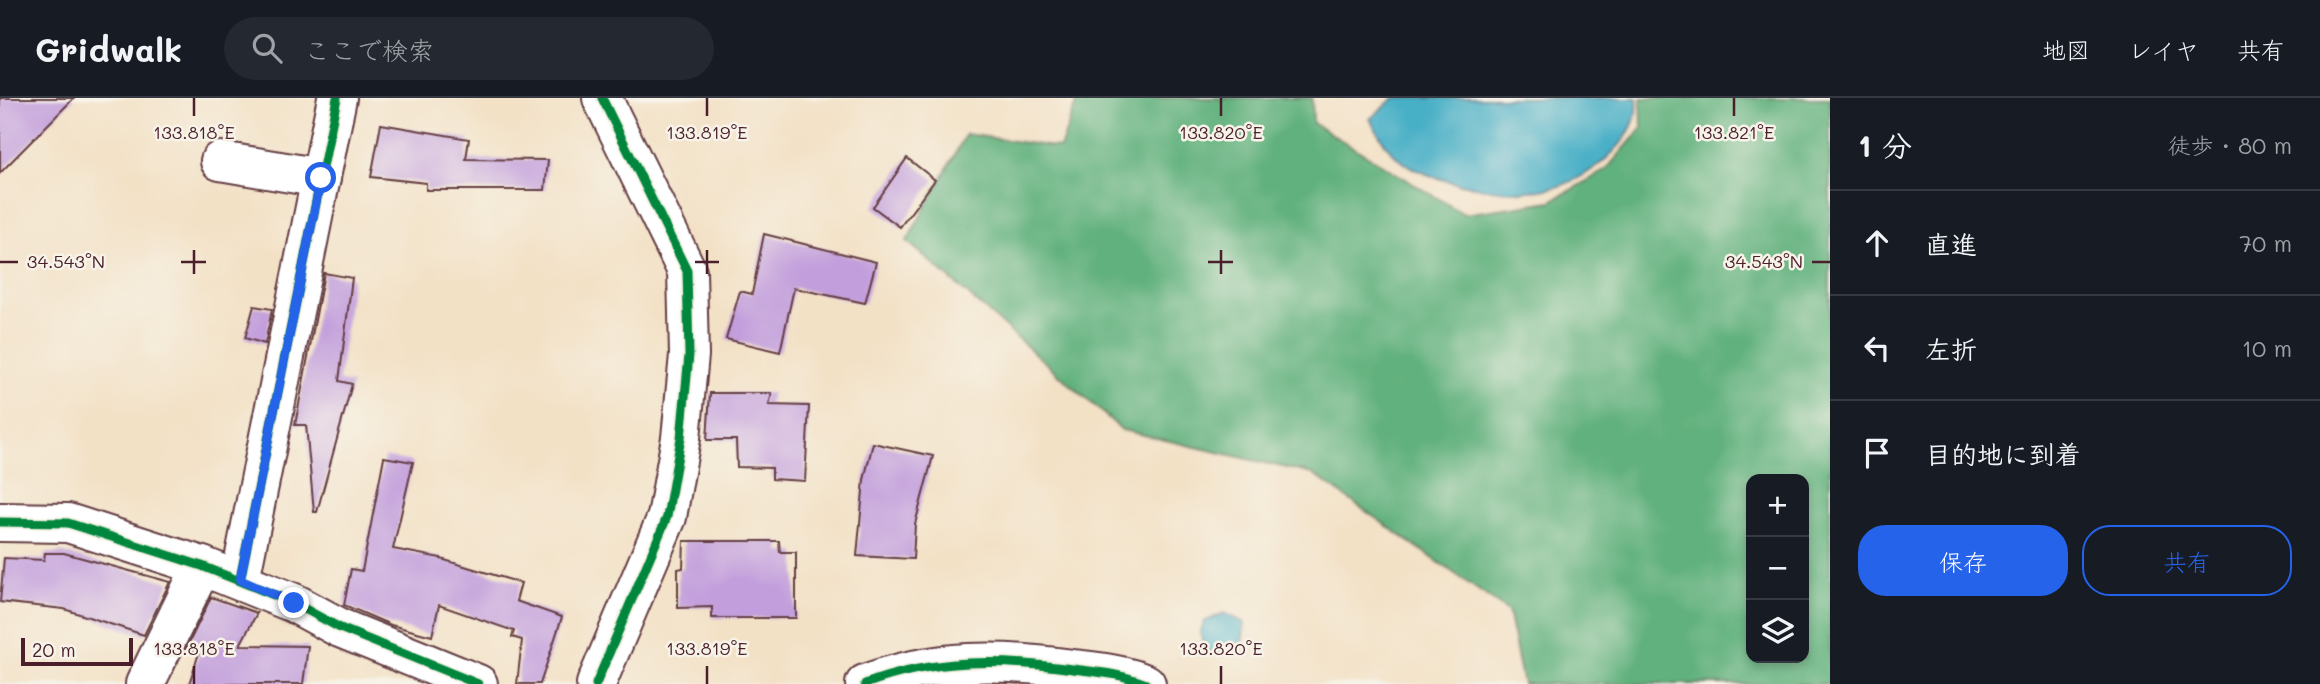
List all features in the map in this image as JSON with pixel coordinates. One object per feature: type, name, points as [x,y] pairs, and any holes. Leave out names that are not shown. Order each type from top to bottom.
[{"type":"street","points":[[240,580],[337,98]]},
{"type":"street","points":[[596,684],[667,517],[681,438],[689,355],[687,271],[602,98]]},
{"type":"street","points":[[220,161],[321,178]]},
{"type":"street","points":[[0,522],[68,523],[202,566],[294,603],[340,628],[474,683]]},
{"type":"street","points":[[145,684],[202,566]]},
{"type":"street","points":[[865,684],[891,674],[941,664],[1018,662],[1128,676],[1146,684]]},
{"type":"green space","points":[[1078,98],[1312,98],[1313,123],[1464,214],[1551,201],[1606,170],[1642,128],[1641,98],[1830,98],[1830,684],[1523,684],[1508,611],[1313,474],[1122,430],[907,241],[966,134],[1060,148]]},
{"type":"water","points":[[1394,98],[1637,98],[1637,112],[1632,127],[1609,156],[1578,178],[1552,188],[1499,190],[1442,179],[1411,167],[1398,158],[1370,119]]},
{"type":"water","points":[[1224,613],[1245,623],[1241,649],[1219,655],[1205,649],[1200,634],[1204,622]]},
{"type":"building","points":[[0,98],[74,98],[0,173]]},
{"type":"building","points":[[381,124],[469,139],[466,159],[548,160],[545,190],[426,190],[426,183],[371,177]]},
{"type":"building","points":[[907,158],[935,180],[900,227],[873,207]]},
{"type":"building","points":[[764,234],[876,262],[865,303],[794,288],[780,352],[726,339],[740,291],[752,294]]},
{"type":"building","points":[[324,273],[352,278],[339,381],[352,384],[317,512],[314,512],[306,425],[295,425]]},
{"type":"building","points":[[254,306],[272,309],[265,344],[245,338]]},
{"type":"building","points":[[710,393],[772,393],[769,405],[809,406],[805,481],[772,479],[772,468],[737,467],[736,440],[707,440]]},
{"type":"building","points":[[873,443],[933,456],[915,524],[913,559],[857,556],[864,480]]},
{"type":"building","points":[[384,457],[413,462],[393,549],[441,558],[521,583],[516,601],[562,617],[540,684],[517,684],[522,640],[512,637],[514,631],[439,605],[432,636],[391,625],[344,605],[351,569],[362,571]]},
{"type":"building","points":[[684,541],[779,541],[780,552],[796,552],[796,618],[712,618],[712,607],[678,608],[678,569],[683,568]]},
{"type":"building","points":[[45,553],[64,553],[170,582],[144,635],[64,609],[0,602],[4,558],[44,560]]},
{"type":"building","points":[[211,597],[257,613],[240,645],[308,646],[303,684],[189,684],[199,653],[186,649]]},
{"type":"cycle path","points":[[240,580],[337,98]]},
{"type":"cycle path","points":[[596,684],[667,517],[681,438],[689,355],[687,271],[602,98]]},
{"type":"cycle path","points":[[0,522],[68,523],[202,566],[294,603],[340,628],[478,684]]},
{"type":"cycle path","points":[[865,684],[916,669],[994,662],[1101,672],[1146,684]]},
{"type":"route","points":[[294,603],[240,580],[321,178]]}]
